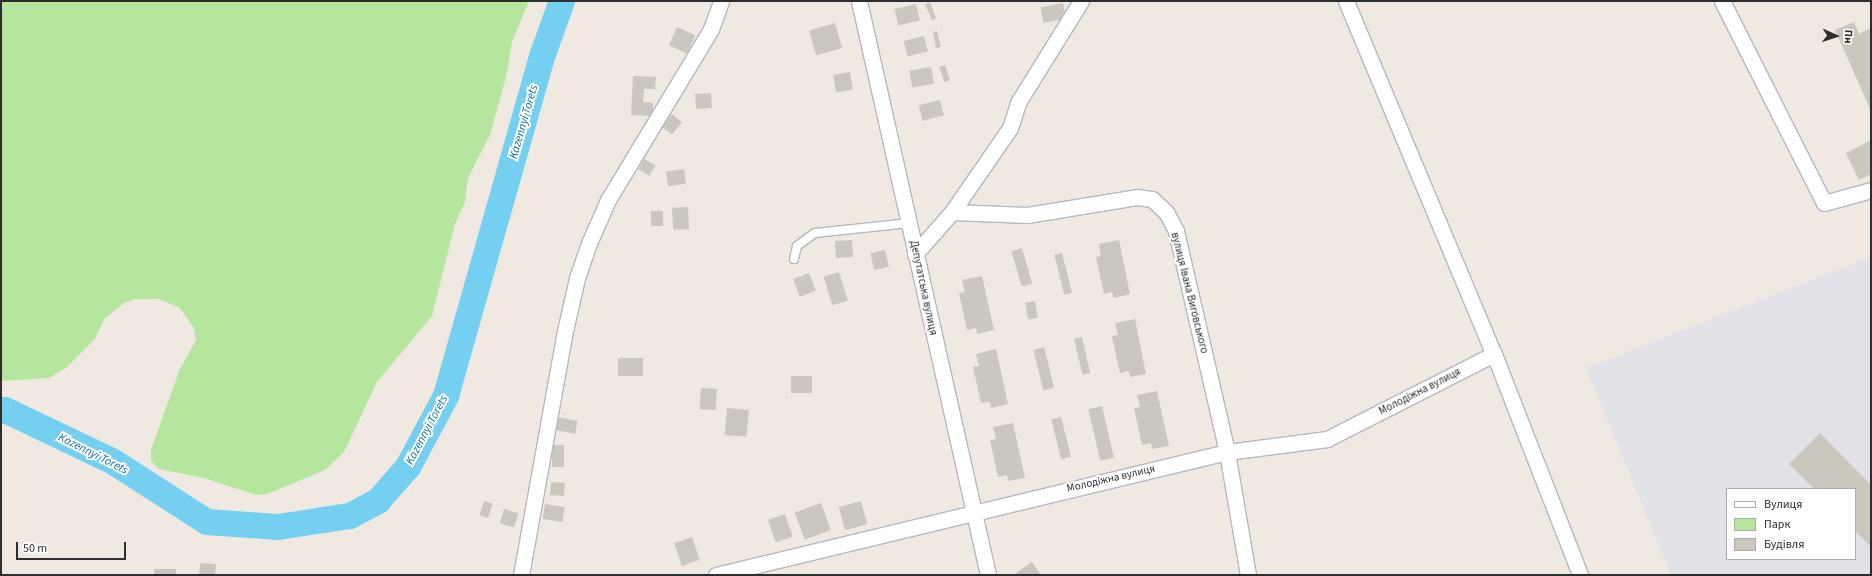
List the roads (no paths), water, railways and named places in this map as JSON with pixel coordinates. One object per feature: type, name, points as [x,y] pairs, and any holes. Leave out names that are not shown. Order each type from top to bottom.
[{"type":"street","points":[[521,575],[565,331],[582,263],[608,200],[711,29],[721,1]]},
{"type":"street","name":"Депутатська вулиця","points":[[859,1],[972,511],[988,575]]},
{"type":"street","points":[[915,254],[952,212],[1010,128],[1019,101],[1081,1]]},
{"type":"street","points":[[1346,1],[1494,354],[1580,575]]},
{"type":"street","points":[[1722,1],[1824,203],[1871,190]]},
{"type":"street","name":"вулиця Івана Виговського","points":[[952,212],[1027,215],[1137,197],[1152,199],[1166,212],[1176,231],[1227,452],[1248,575]]},
{"type":"street","name":"Молодіжна вулиця","points":[[716,575],[972,511],[1227,452],[1327,440],[1494,354]]},
{"type":"lane","points":[[794,259],[797,246],[815,233],[908,223]]},
{"type":"waterway","name":"Kazennyi Torets","points":[[1,411],[5,410],[112,461],[207,522],[278,527],[350,516],[378,501],[408,467],[446,396],[543,54],[562,1]]}]
